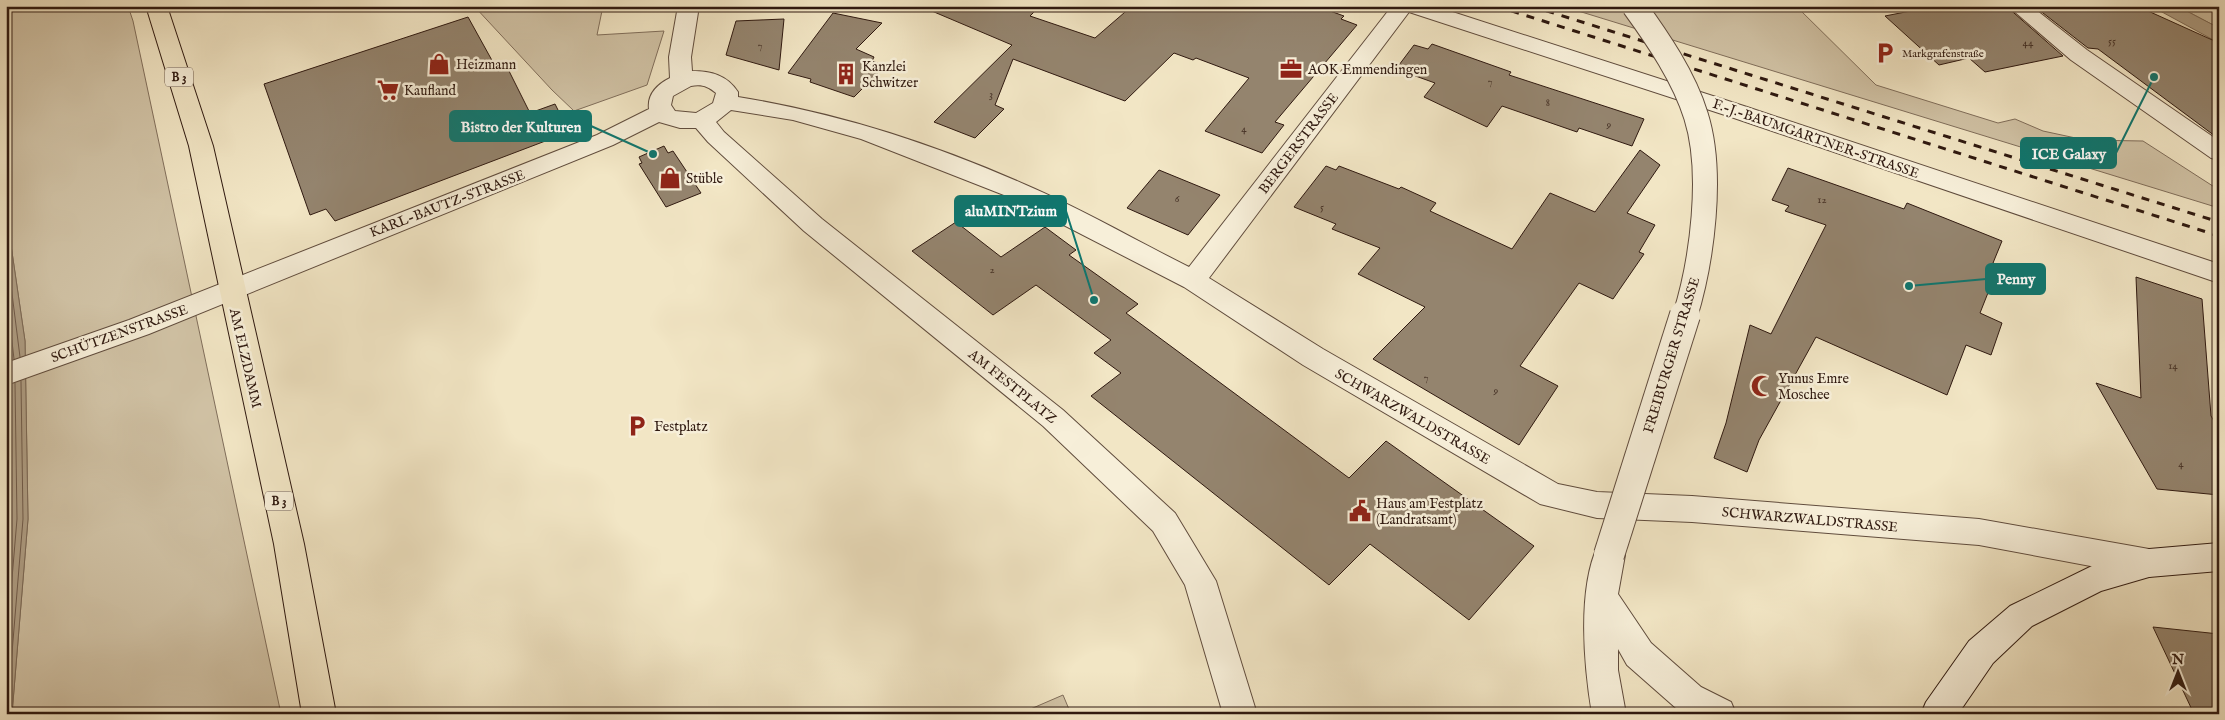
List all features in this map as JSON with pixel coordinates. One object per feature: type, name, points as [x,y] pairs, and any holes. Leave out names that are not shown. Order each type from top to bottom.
[{"type":"main road","name":"AM ELZDAMM","points":[[156,6],[200,146],[289,544],[319,714]]},
{"type":"street","points":[[681,82],[680,57],[689,6]]},
{"type":"street","name":"BERGERSTRASSE","points":[[1193,280],[1403,6]]},
{"type":"street","name":"F.-J.-BAUMGARTNER-STRASSE","points":[[1412,6],[1739,112],[2219,274]]},
{"type":"street","name":"FREIBURGER STRASSE","points":[[1609,714],[1601,670],[1602,596],[1609,555],[1694,287],[1704,212],[1703,155],[1696,116],[1680,80],[1654,33],[1634,6]]},
{"type":"street","points":[[2018,6],[2079,56],[2219,152]]},
{"type":"street","points":[[692,78],[712,80],[723,85],[727,92],[726,102],[714,114],[701,120],[684,121],[671,119],[661,112],[658,104],[662,95],[669,87],[692,78]]},
{"type":"street","name":"SCHWARZWALDSTRASSE","points":[[726,102],[793,113],[869,133],[1018,191],[1193,280],[1312,357],[1551,495],[1596,505],[1692,509],[1979,532],[2149,562]]},
{"type":"street","name":"KARL-BAUTZ-STRASSE","points":[[231,290],[605,140],[661,112]]},
{"type":"street","name":"AM FESTPLATZ","points":[[701,120],[716,137],[813,225],[1053,418],[1164,522],[1200,580],[1240,714]]},
{"type":"street","name":"SCHÜTZENSTRASSE","points":[[6,374],[139,327],[231,290]]},
{"type":"street","points":[[1938,714],[1981,652],[2021,616],[2094,579],[2149,562],[2219,557]]},
{"type":"street","points":[[1602,596],[1639,654],[1689,698],[1719,714]]},
{"type":"shaded area","points":[[6,6],[128,6],[133,21],[281,714],[12,714],[28,519],[25,341],[6,211]]},
{"type":"shaded area","points":[[474,6],[603,6],[597,35],[664,31],[647,85],[574,111]]},
{"type":"shaded area","points":[[1562,6],[1796,6],[1876,85],[1998,123],[2015,119],[2043,131],[2085,140],[2143,141],[2219,190],[2219,208]]},
{"type":"shaded area","points":[[2177,6],[2219,6],[2219,28]]},
{"type":"shaded area","points":[[1063,695],[1071,714],[1019,714]]},
{"type":"water","points":[[2151,6],[2177,6],[2219,28],[2219,43]]},
{"type":"water","points":[[6,211],[25,341],[28,519],[12,714],[6,714]]},
{"type":"building","points":[[920,6],[1040,6],[1030,16],[1095,38],[1132,6],[1316,6],[1344,16],[1341,19],[1357,25],[1275,122],[1284,125],[1262,153],[1205,131],[1249,78],[1196,58],[1193,60],[1174,53],[1125,101],[1013,59],[995,105],[1004,109],[975,138],[934,122],[1012,45]]},
{"type":"building","points":[[1936,6],[2006,6],[2063,56],[1985,72],[1969,58],[1939,65],[1885,16]]},
{"type":"building","points":[[2034,6],[2137,6],[2219,43],[2219,139],[2098,49],[2088,48]]},
{"type":"building","points":[[833,13],[882,23],[856,49],[874,57],[872,61],[885,66],[854,97],[810,82],[811,79],[788,73]]},
{"type":"building","points":[[468,17],[494,64],[504,61],[530,113],[555,104],[569,132],[335,221],[326,209],[310,215],[264,84]]},
{"type":"building","points":[[784,19],[779,70],[726,55],[736,21]]},
{"type":"building","points":[[1432,44],[1511,72],[1509,75],[1644,119],[1632,146],[1579,128],[1577,132],[1502,106],[1487,127],[1424,97],[1435,83],[1396,69],[1414,45],[1428,49]]},
{"type":"building","name":"Stüble","points":[[664,146],[668,153],[673,151],[701,193],[666,207],[639,164],[642,163],[639,157]]},
{"type":"building","points":[[1640,150],[1660,165],[1627,213],[1655,225],[1639,252],[1644,254],[1613,299],[1579,283],[1520,366],[1558,386],[1519,445],[1373,359],[1425,307],[1358,274],[1380,248],[1332,229],[1336,224],[1294,207],[1326,166],[1336,170],[1339,166],[1399,189],[1401,187],[1436,203],[1430,211],[1512,249],[1550,193],[1595,212]]},
{"type":"building","points":[[1788,168],[1904,209],[1907,203],[2002,241],[1993,263],[1999,265],[1980,313],[2002,323],[1991,355],[1966,345],[1947,395],[1816,337],[1759,440],[1747,472],[1714,458],[1726,423],[1750,325],[1771,334],[1826,225],[1785,211],[1789,206],[1772,200]]},
{"type":"building","points":[[1159,170],[1220,195],[1188,235],[1127,208]]},
{"type":"building","name":"Haus am Festplatz (Landratsamt)","points":[[956,222],[1001,257],[1045,227],[1076,250],[1069,255],[1138,304],[1126,313],[1349,478],[1386,441],[1534,546],[1469,620],[1370,544],[1329,585],[1091,396],[1121,373],[1094,353],[1111,340],[1036,285],[993,315],[912,251]]},
{"type":"building","points":[[2136,277],[2202,299],[2211,416],[2219,429],[2219,495],[2157,489],[2096,383],[2141,398]]},
{"type":"building","points":[[2153,627],[2219,634],[2219,714],[2194,714]]},
{"type":"railway","points":[[1496,6],[2219,236]]},
{"type":"railway","points":[[1531,6],[2219,222]]},
{"type":"place","name":"Markgrafenstraße","points":[[1885,53]]},
{"type":"place","name":"Heizmann","points":[[439,64]]},
{"type":"place","name":"AOK Emmendingen","points":[[1291,69]]},
{"type":"place","name":"Kanzlei Schwitzer","points":[[846,74]]},
{"type":"place","name":"ICE Galaxy","points":[[2154,77]]},
{"type":"place","name":"Kaufland","points":[[388,90]]},
{"type":"place","name":"Bistro der Kulturen","points":[[653,154]]},
{"type":"place","name":"Stüble","points":[[670,178]]},
{"type":"place","name":"Penny","points":[[1909,286]]},
{"type":"place","name":"aluMINTzium","points":[[1094,300]]},
{"type":"place","name":"Yunus Emre Moschee","points":[[1762,386]]},
{"type":"place","name":"Festplatz","points":[[637,426]]},
{"type":"place","name":"Haus am Festplatz (Landratsamt)","points":[[1360,511]]}]
